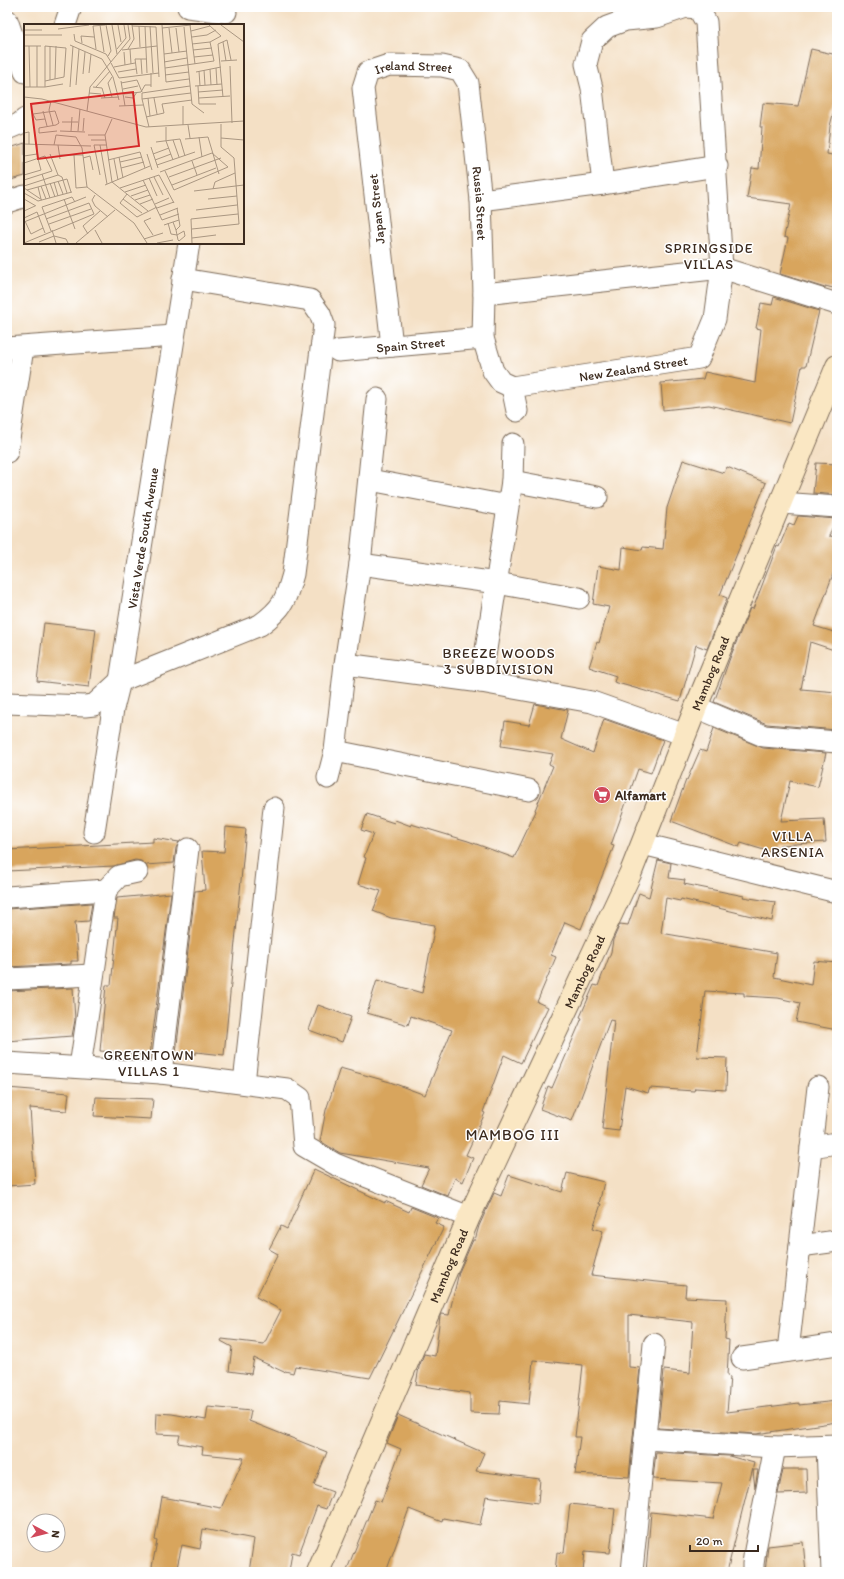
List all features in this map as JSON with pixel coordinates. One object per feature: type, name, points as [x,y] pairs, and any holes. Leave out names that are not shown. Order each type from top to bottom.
[{"type":"main road","name":"Mambog Road","points":[[318,1572],[470,1217],[631,872],[696,707],[837,366]]},
{"type":"street","points":[[65,24],[70,7]]},
{"type":"street","points":[[188,7],[225,15]]},
{"type":"street","name":"New Zealand Street","points":[[512,388],[700,358],[715,319],[722,268],[717,166],[706,22],[698,8],[686,7],[656,17],[626,20],[606,27],[592,41],[586,64],[592,88],[603,184]]},
{"type":"street","points":[[7,20],[24,69]]},
{"type":"street","name":"Ireland Street","points":[[368,72],[389,65],[442,66],[460,70]]},
{"type":"street","name":"Russia Street","points":[[460,70],[468,84],[481,200],[484,338]]},
{"type":"street","name":"Japan Street","points":[[368,72],[363,88],[392,346]]},
{"type":"street","points":[[7,129],[19,124],[24,120]]},
{"type":"street","points":[[481,200],[603,184],[717,166]]},
{"type":"street","points":[[7,202],[24,196]]},
{"type":"street","name":"Vista Verde South Avenue","points":[[94,832],[113,709],[120,681],[189,244]]},
{"type":"street","points":[[484,294],[722,268],[837,304]]},
{"type":"street","points":[[7,703],[85,706],[94,705],[120,681],[260,625],[275,614],[286,597],[294,574],[324,325],[320,314],[310,300],[183,279]]},
{"type":"street","points":[[7,452],[15,348],[174,336]]},
{"type":"street","points":[[484,338],[493,371],[501,382],[512,388],[517,411]]},
{"type":"street","name":"Spain Street","points":[[338,351],[484,338]]},
{"type":"street","points":[[328,778],[335,751],[345,664],[360,564],[370,480],[377,399]]},
{"type":"street","points":[[481,682],[512,480],[514,444]]},
{"type":"street","points":[[370,480],[507,506]]},
{"type":"street","points":[[512,480],[597,497]]},
{"type":"street","points":[[781,502],[837,507]]},
{"type":"street","points":[[360,564],[497,583],[579,598]]},
{"type":"street","points":[[345,664],[481,682],[592,702],[685,735]]},
{"type":"street","points":[[696,707],[764,736],[837,742]]},
{"type":"street","points":[[335,751],[529,790]]},
{"type":"street","points":[[244,1083],[274,808]]},
{"type":"street","points":[[642,844],[837,892]]},
{"type":"street","points":[[161,1073],[188,849]]},
{"type":"street","points":[[80,1067],[106,890],[119,876],[137,872]]},
{"type":"street","points":[[7,897],[106,890]]},
{"type":"street","points":[[7,979],[93,975]]},
{"type":"street","points":[[7,1063],[161,1073],[287,1089],[300,1098],[304,1146],[335,1164],[470,1217]]},
{"type":"street","points":[[788,1351],[818,1087]]},
{"type":"street","points":[[811,1147],[837,1143]]},
{"type":"street","points":[[800,1246],[837,1241]]},
{"type":"street","points":[[632,1572],[654,1344]]},
{"type":"street","points":[[742,1358],[837,1344]]},
{"type":"street","points":[[645,1438],[775,1447],[832,1446],[832,1572]]},
{"type":"street","points":[[754,1572],[753,1564],[755,1550],[775,1447]]},
{"type":"building","points":[[811,49],[837,55],[837,99],[830,126],[827,154],[837,156],[837,179],[833,204],[837,205],[837,289],[825,286],[825,288],[780,274],[788,238],[784,237],[791,204],[747,198],[752,168],[759,169],[762,127],[760,127],[763,103],[798,106]]},
{"type":"building","points":[[24,143],[24,176],[7,181],[7,149]]},
{"type":"building","points":[[774,297],[819,311],[806,366],[802,366],[790,423],[709,405],[663,410],[661,383],[703,379],[705,372],[755,383],[761,329],[756,328],[761,303],[772,305]]},
{"type":"building","points":[[683,460],[724,473],[727,467],[766,483],[720,595],[727,598],[707,649],[696,645],[680,701],[614,682],[616,676],[589,667],[597,642],[599,643],[609,607],[593,604],[598,566],[621,570],[623,547],[642,550],[643,547],[663,549],[667,508]]},
{"type":"building","points":[[816,463],[837,464],[837,495],[813,493]]},
{"type":"building","points":[[798,516],[836,519],[829,536],[837,537],[837,563],[814,626],[837,633],[837,651],[810,642],[801,689],[837,692],[837,730],[767,724],[714,702],[750,608],[753,609],[777,546],[779,547],[789,523],[794,525]]},
{"type":"building","points":[[44,623],[96,629],[89,687],[37,681]]},
{"type":"building","points":[[535,704],[568,710],[561,739],[593,753],[604,719],[663,740],[651,773],[638,769],[611,845],[614,846],[581,929],[565,922],[551,955],[556,957],[537,1002],[548,1007],[521,1063],[504,1055],[483,1112],[485,1113],[466,1155],[473,1158],[463,1182],[455,1178],[448,1196],[421,1185],[429,1168],[340,1153],[320,1141],[326,1110],[340,1068],[390,1082],[425,1095],[452,1030],[411,1016],[408,1025],[367,1013],[377,980],[422,993],[435,925],[391,918],[373,911],[381,891],[358,884],[366,858],[364,857],[373,834],[361,830],[367,814],[394,823],[395,820],[411,826],[411,824],[468,841],[514,858],[536,811],[535,810],[553,766],[549,764],[553,754],[501,746],[505,721],[529,725]]},
{"type":"building","points":[[714,728],[763,748],[826,753],[818,787],[790,781],[781,821],[824,819],[826,842],[780,845],[777,854],[741,843],[739,847],[671,821],[686,780],[700,750],[706,752]]},
{"type":"building","points":[[226,827],[246,829],[224,1055],[196,1052],[196,1054],[176,1053],[195,891],[205,890],[202,851],[224,852]]},
{"type":"building","points":[[153,838],[179,842],[176,848],[174,863],[146,865],[141,861],[135,860],[114,866],[7,871],[7,850],[153,842]]},
{"type":"building","points":[[658,860],[671,863],[669,878],[685,880],[684,884],[744,896],[743,897],[775,902],[772,921],[681,899],[680,901],[666,898],[661,933],[777,953],[774,977],[811,985],[814,961],[837,963],[837,1030],[796,1022],[800,1003],[778,998],[744,996],[744,993],[705,991],[697,1057],[727,1058],[726,1090],[695,1088],[694,1091],[650,1088],[648,1093],[625,1086],[619,1131],[602,1129],[614,1021],[610,1020],[572,1121],[540,1109],[548,1086],[552,1088],[582,1018],[580,1017],[594,985],[598,986],[611,952],[613,940],[620,924],[628,925],[639,893],[649,897]]},
{"type":"building","points":[[171,893],[150,1055],[100,1051],[106,985],[111,985],[118,918],[114,918],[117,898]]},
{"type":"building","points":[[92,903],[89,921],[75,922],[78,961],[71,961],[71,964],[7,967],[7,909]]},
{"type":"building","points":[[73,988],[75,1020],[72,1036],[7,1041],[7,991]]},
{"type":"building","points":[[318,1005],[351,1017],[342,1042],[309,1030]]},
{"type":"building","points":[[7,1088],[69,1093],[67,1111],[30,1108],[35,1184],[7,1186]]},
{"type":"building","points":[[96,1097],[153,1099],[151,1119],[94,1116]]},
{"type":"building","points":[[314,1169],[385,1203],[385,1201],[409,1212],[411,1207],[438,1218],[435,1223],[444,1227],[370,1378],[295,1366],[293,1373],[284,1372],[254,1358],[251,1374],[229,1371],[232,1347],[221,1341],[222,1339],[264,1344],[281,1310],[256,1297],[278,1254],[269,1249],[281,1226],[287,1229]]},
{"type":"building","points":[[567,1173],[604,1182],[599,1204],[601,1204],[593,1228],[603,1231],[591,1275],[686,1285],[685,1297],[727,1299],[725,1339],[729,1340],[727,1376],[730,1377],[727,1412],[799,1403],[799,1405],[837,1401],[837,1422],[756,1434],[658,1428],[664,1370],[690,1373],[693,1322],[629,1315],[629,1367],[640,1368],[629,1477],[575,1474],[580,1437],[575,1437],[583,1365],[533,1360],[529,1404],[500,1401],[499,1414],[470,1413],[470,1393],[416,1385],[419,1367],[424,1354],[435,1356],[440,1316],[441,1314],[449,1315],[459,1272],[473,1240],[475,1240],[479,1226],[494,1193],[501,1196],[509,1175],[562,1192]]},
{"type":"building","points":[[208,1407],[251,1411],[249,1421],[327,1452],[314,1485],[333,1492],[326,1509],[317,1506],[299,1554],[292,1552],[289,1572],[249,1572],[254,1539],[203,1529],[200,1549],[182,1545],[176,1572],[151,1572],[157,1541],[155,1540],[162,1497],[221,1508],[244,1458],[202,1454],[203,1447],[178,1443],[180,1435],[156,1434],[157,1413],[206,1420]]},
{"type":"building","points":[[398,1415],[484,1453],[476,1471],[540,1479],[538,1503],[486,1496],[480,1525],[443,1518],[442,1522],[409,1509],[386,1572],[346,1572],[375,1500],[381,1502],[401,1449],[387,1443]]},
{"type":"building","points":[[656,1452],[729,1456],[754,1463],[727,1572],[646,1572],[651,1512],[713,1519],[722,1483],[653,1479]]},
{"type":"building","points":[[783,1469],[806,1469],[807,1493],[778,1494]]},
{"type":"building","points":[[753,1470],[758,1470],[755,1488]]},
{"type":"building","points":[[570,1504],[615,1509],[610,1553],[585,1551],[583,1572],[555,1572],[557,1552],[564,1553]]},
{"type":"building","points":[[803,1542],[806,1572],[765,1572],[768,1546]]},
{"type":"place","name":"Alfamart","points":[[602,795]]},
{"type":"district","name":"SPRINGSIDE VILLAS","points":[[709,256]]},
{"type":"district","name":"BREEZE WOODS 3 SUBDIVISION","points":[[499,662]]},
{"type":"district","name":"VILLA ARSENIA","points":[[793,844]]},
{"type":"district","name":"GREENTOWN VILLAS 1","points":[[149,1064]]},
{"type":"district","name":"MAMBOG III","points":[[513,1135]]}]
